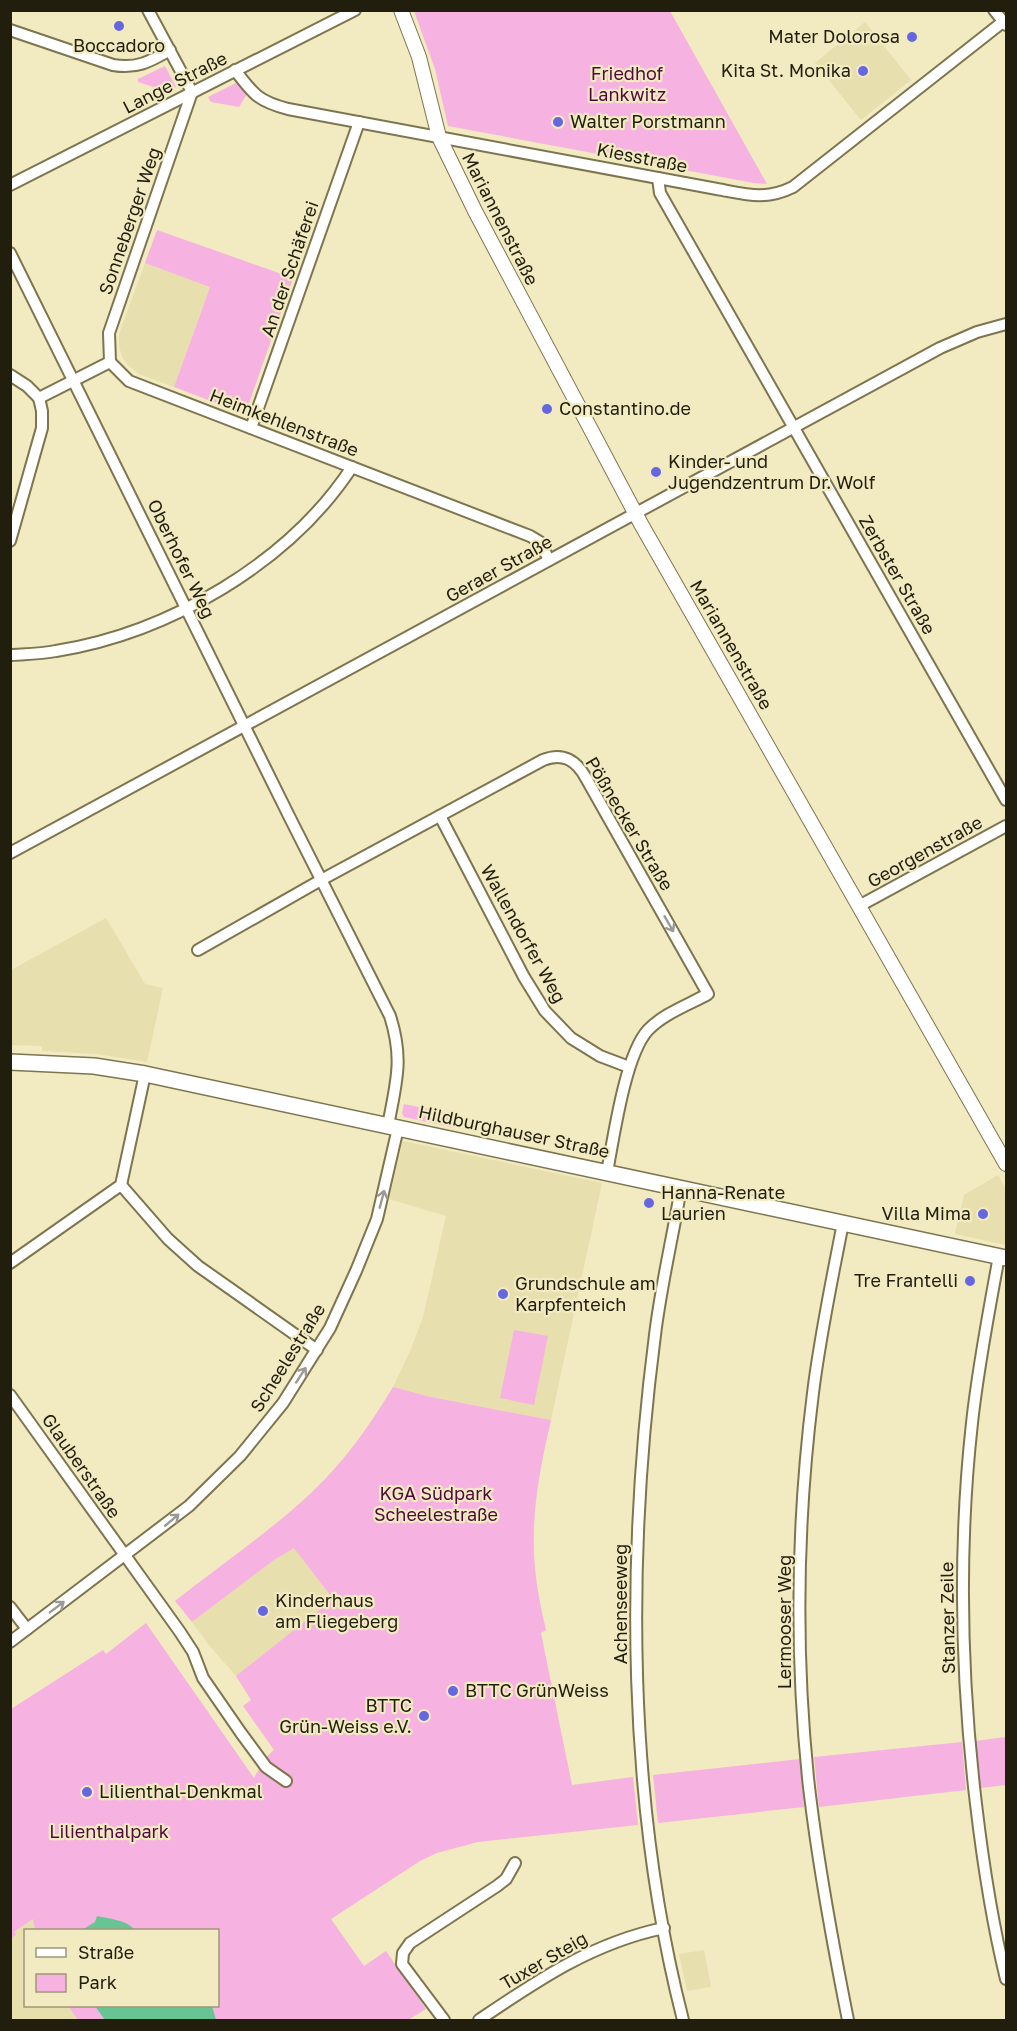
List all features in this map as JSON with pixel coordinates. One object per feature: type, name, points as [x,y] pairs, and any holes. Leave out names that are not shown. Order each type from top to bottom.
[{"type":"main road","name":"Hildburghauser Straße","points":[[10,1062],[93,1066],[146,1074],[1003,1257]]},
{"type":"street","points":[[148,10],[192,92]]},
{"type":"street","name":"Lange Straße","points":[[10,185],[355,10]]},
{"type":"street","name":"Mariannenstraße","points":[[401,10],[419,57],[439,137],[475,211],[635,513],[1006,1164]]},
{"type":"street","points":[[994,10],[1005,23]]},
{"type":"street","name":"Kiesstraße","points":[[235,70],[252,92],[267,103],[658,178],[765,196],[782,193],[793,187],[1005,23]]},
{"type":"street","points":[[10,30],[125,67],[144,64],[170,50]]},
{"type":"street","name":"Sonneberger Weg","points":[[110,362],[109,333],[192,92]]},
{"type":"street","name":"An der Schäferei","points":[[251,428],[359,122]]},
{"type":"street","name":"Zerbster Straße","points":[[658,178],[660,193],[1006,800]]},
{"type":"street","name":"Oberhofer Weg","points":[[10,253],[390,1016],[398,1047],[399,1067],[393,1127]]},
{"type":"street","name":"Geraer Straße","points":[[10,853],[953,341],[1006,324]]},
{"type":"street","points":[[39,398],[110,362]]},
{"type":"street","name":"Heimkehlenstraße","points":[[110,362],[129,381],[530,536],[540,542],[549,560]]},
{"type":"street","points":[[10,375],[27,386],[39,398],[42,411],[42,428],[10,541]]},
{"type":"street","points":[[10,655],[55,651],[96,642],[131,632],[187,608],[242,576],[285,542],[318,512],[352,468]]},
{"type":"street","name":"Pößnecker Straße","points":[[321,880],[550,757],[564,757],[575,762],[708,994],[660,1020],[650,1028],[636,1047],[629,1067]]},
{"type":"street","name":"Wallendorfer Weg","points":[[440,816],[545,1011],[571,1038],[600,1056],[629,1067]]},
{"type":"street","name":"Georgenstraße","points":[[859,906],[1006,826]]},
{"type":"street","points":[[198,950],[321,880]]},
{"type":"street","points":[[607,1172],[629,1067]]},
{"type":"street","points":[[10,1263],[121,1185],[146,1074]]},
{"type":"street","name":"Scheelestraße","points":[[10,1642],[189,1506],[240,1456],[283,1403],[330,1328],[370,1236],[384,1194],[393,1127]]},
{"type":"street","points":[[121,1185],[168,1239],[198,1266],[317,1350]]},
{"type":"street","name":"Achenseeweg","points":[[681,1187],[654,1342],[643,1446],[637,1565],[637,1669],[646,1813],[664,1928],[683,2020]]},
{"type":"street","name":"Lermooser Weg","points":[[843,1223],[819,1350],[813,1395],[806,1462],[800,1584],[802,1691],[808,1777],[830,1932],[848,2020]]},
{"type":"street","name":"Stanzer Zeile","points":[[1003,1257],[986,1328],[972,1424],[963,1577],[964,1658],[971,1767],[986,1875],[1006,1979]]},
{"type":"street","name":"Glauberstraße","points":[[10,1395],[125,1556]]},
{"type":"street","points":[[125,1556],[193,1652],[203,1678],[241,1733],[266,1767],[286,1781]]},
{"type":"street","points":[[10,1607],[27,1629]]},
{"type":"street","points":[[444,2020],[402,1964],[403,1953],[410,1943],[506,1879],[515,1863]]},
{"type":"street","name":"Tuxer Steig","points":[[479,2020],[570,1961],[624,1938],[664,1928]]},
{"type":"shaded area","name":"Kita St. Monika","points":[[865,22],[911,80],[861,120],[815,63]]},
{"type":"shaded area","points":[[145,263],[210,286],[174,387],[139,374],[122,357],[119,346],[119,334]]},
{"type":"shaded area","points":[[106,918],[145,984],[163,988],[147,1062],[97,1054],[42,1051],[42,1046],[11,1045],[11,970]]},
{"type":"shaded area","name":"Grundschule am Karpfenteich","points":[[403,1141],[602,1183],[551,1420],[431,1397],[393,1387],[423,1317],[446,1216],[389,1199]]},
{"type":"shaded area","name":"Villa Mima","points":[[998,1175],[1006,1189],[1006,1245],[955,1234],[964,1195]]},
{"type":"shaded area","name":"Kinderhaus am Fliegeberg","points":[[294,1547],[334,1599],[236,1676],[192,1622]]},
{"type":"shaded area","points":[[97,1916],[123,1922],[134,1929],[84,1929],[95,1922]]},
{"type":"shaded area","points":[[34,1918],[35,1929],[24,1929],[24,2007],[69,2007],[78,2020],[11,2020],[10,1938],[16,1935],[15,1931]]},
{"type":"shaded area","points":[[704,1950],[711,1987],[687,1991],[679,1954]]},
{"type":"shaded area","points":[[96,2007],[212,2007],[216,2020],[105,2020]]},
{"type":"green space","name":"Friedhof Lankwitz","points":[[414,11],[670,11],[767,184],[448,126],[435,69]]},
{"type":"green space","points":[[165,66],[176,87],[166,91],[138,82],[138,79]]},
{"type":"green space","points":[[238,82],[247,94],[239,107],[211,102],[208,97]]},
{"type":"green space","points":[[157,230],[293,278],[248,406],[237,411],[174,387],[210,287],[145,263]]},
{"type":"green space","points":[[404,1104],[457,1115],[455,1128],[404,1117],[402,1113]]},
{"type":"green space","points":[[514,1330],[548,1336],[534,1405],[500,1398]]},
{"type":"green space","points":[[393,1387],[431,1397],[551,1420],[536,1502],[535,1563],[546,1630],[541,1633],[572,1785],[633,1777],[638,1825],[478,1842],[437,1853],[420,1861],[331,1919],[364,1966],[386,1951],[426,2009],[408,2020],[78,2020],[69,2007],[219,2007],[219,1929],[35,1929],[33,1919],[15,1931],[16,1935],[11,1938],[11,1709],[103,1650],[106,1654],[146,1623],[254,1778],[265,1758],[274,1750],[243,1706],[251,1700],[236,1676],[333,1599],[294,1548],[274,1560],[192,1622],[175,1601],[312,1492],[335,1468]]},
{"type":"green space","points":[[1006,1737],[1006,1785],[980,1788],[975,1741]]},
{"type":"green space","points":[[962,1742],[966,1790],[819,1807],[814,1757]]},
{"type":"green space","points":[[800,1759],[804,1807],[658,1823],[653,1775]]},
{"type":"place","name":"Boccadoro","points":[[119,26]]},
{"type":"place","name":"Mater Dolorosa","points":[[912,37]]},
{"type":"place","name":"Kita St. Monika","points":[[863,71]]},
{"type":"place","name":"Walter Porstmann","points":[[558,122]]},
{"type":"place","name":"Constantino.de","points":[[547,409]]},
{"type":"place","name":"Kinder- und Jugendzentrum Dr. Wolf","points":[[656,472]]},
{"type":"place","name":"Hanna-Renate Laurien","points":[[649,1203]]},
{"type":"place","name":"Villa Mima","points":[[983,1214]]},
{"type":"place","name":"Tre Frantelli","points":[[970,1281]]},
{"type":"place","name":"Grundschule am Karpfenteich","points":[[503,1294]]},
{"type":"place","name":"Kinderhaus am Fliegeberg","points":[[263,1611]]},
{"type":"place","name":"BTTC GrünWeiss","points":[[453,1691]]},
{"type":"place","name":"BTTC Grün-Weiss e.V.","points":[[424,1716]]},
{"type":"place","name":"Lilienthal-Denkmal","points":[[87,1792]]},
{"type":"park label","name":"KGA Südpark Scheelestraße","points":[[436,1504]]},
{"type":"park label","name":"Lilienthalpark","points":[[109,1832]]}]
